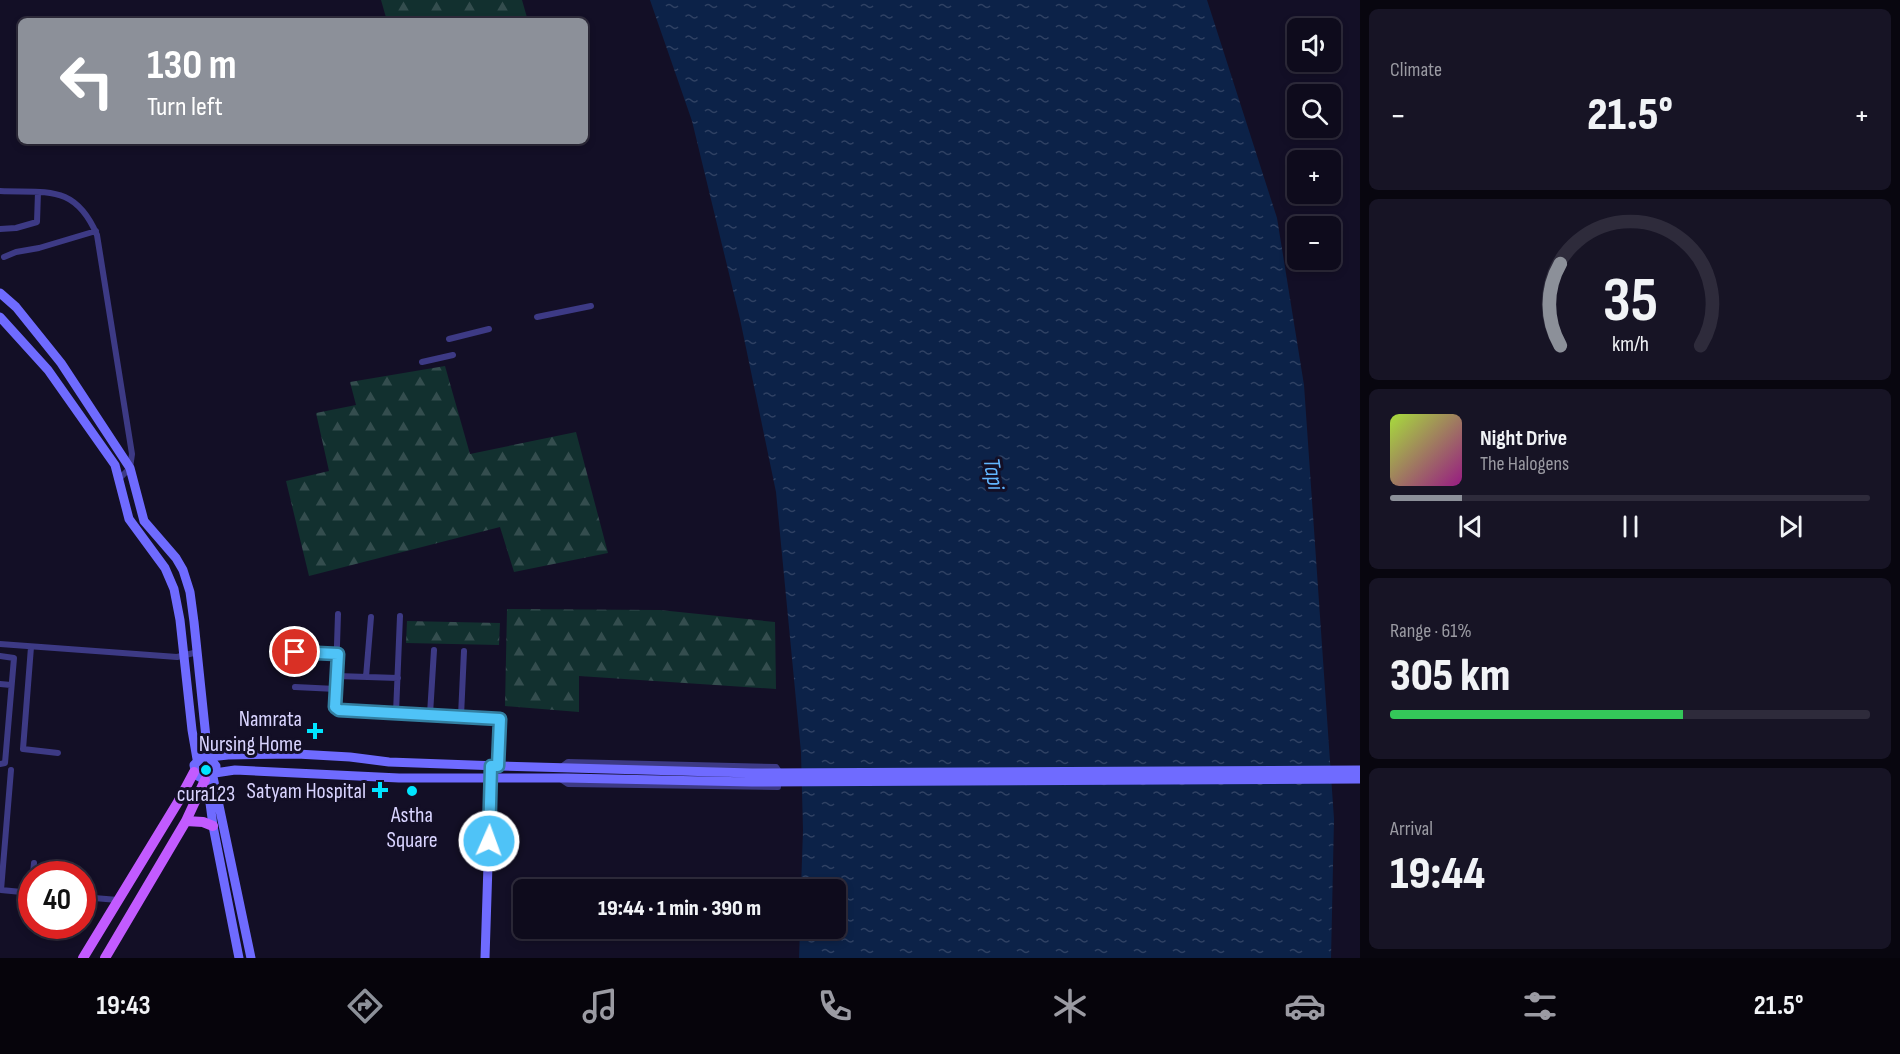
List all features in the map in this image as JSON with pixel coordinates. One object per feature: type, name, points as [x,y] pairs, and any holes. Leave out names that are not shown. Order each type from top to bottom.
[{"type":"main road","points":[[1,295],[16,307],[61,363],[130,468],[144,522],[176,558],[190,591],[209,757],[216,766],[105,958]]},
{"type":"main road","points":[[0,317],[48,370],[115,465],[129,519],[165,568],[174,589],[180,620],[197,759],[194,772],[83,958]]},
{"type":"main road","points":[[197,759],[228,755],[297,754],[389,762],[495,766],[559,773],[752,778],[1360,779]]},
{"type":"main road","points":[[485,958],[491,777],[495,766]]},
{"type":"main road","points":[[194,772],[199,778],[235,770],[399,778],[491,777],[559,773]]},
{"type":"main road","points":[[752,778],[1360,770]]},
{"type":"main road","points":[[210,777],[213,826],[239,958]]},
{"type":"main road","points":[[210,777],[251,958]]},
{"type":"main road","points":[[186,821],[203,822],[213,826]]},
{"type":"main road","points":[[221,868],[231,866]]},
{"type":"street","points":[[0,190],[62,194],[79,205],[96,231],[132,454],[130,468],[119,479]]},
{"type":"street","points":[[0,229],[16,228],[36,222],[38,192]]},
{"type":"street","points":[[4,257],[96,231]]},
{"type":"street","points":[[537,317],[591,306]]},
{"type":"street","points":[[449,339],[489,329]]},
{"type":"street","points":[[422,362],[453,355]]},
{"type":"street","points":[[338,614],[338,676],[335,707],[339,710],[500,719],[495,766]]},
{"type":"street","points":[[396,712],[400,616]]},
{"type":"street","points":[[366,677],[370,617]]},
{"type":"street","points":[[0,644],[183,657],[198,652]]},
{"type":"street","points":[[31,647],[23,749],[58,753]]},
{"type":"street","points":[[430,714],[434,650]]},
{"type":"street","points":[[461,716],[464,651]]},
{"type":"street","points":[[295,652],[338,654]]},
{"type":"street","points":[[0,656],[13,657],[5,763],[0,764]]},
{"type":"street","points":[[338,676],[398,678]]},
{"type":"street","points":[[0,684],[11,685]]},
{"type":"street","points":[[295,687],[336,689]]},
{"type":"street","points":[[568,762],[776,767],[778,787],[568,784],[559,773],[568,762]]},
{"type":"street","points":[[11,770],[3,835],[1,890],[18,891]]},
{"type":"street","points":[[96,898],[118,900]]},
{"type":"green space","points":[[381,0],[522,0],[527,18],[386,18]]},
{"type":"green space","points":[[445,366],[470,454],[576,432],[608,553],[514,572],[500,527],[309,576],[286,481],[329,471],[316,413],[356,405],[350,382]]},
{"type":"green space","points":[[507,609],[660,610],[775,622],[776,689],[579,676],[579,712],[505,706]]},
{"type":"green space","points":[[407,621],[500,623],[499,645],[406,643]]},
{"type":"water","name":"Tapi","points":[[650,0],[1207,0],[1277,218],[1304,385],[1334,819],[1331,958],[799,958],[800,939],[846,939],[846,879],[801,879],[801,752],[776,492],[740,319],[692,121]]},
{"type":"place","name":"Namrata Nursing Home","points":[[315,731]]},
{"type":"place","name":"cura123","points":[[206,770]]},
{"type":"place","name":"Satyam Hospital","points":[[380,790]]},
{"type":"place","name":"Astha Square","points":[[412,791]]},
{"type":"route","points":[[295,652],[338,654],[335,707],[339,710],[500,719],[498,766],[491,766],[489,841]]}]
